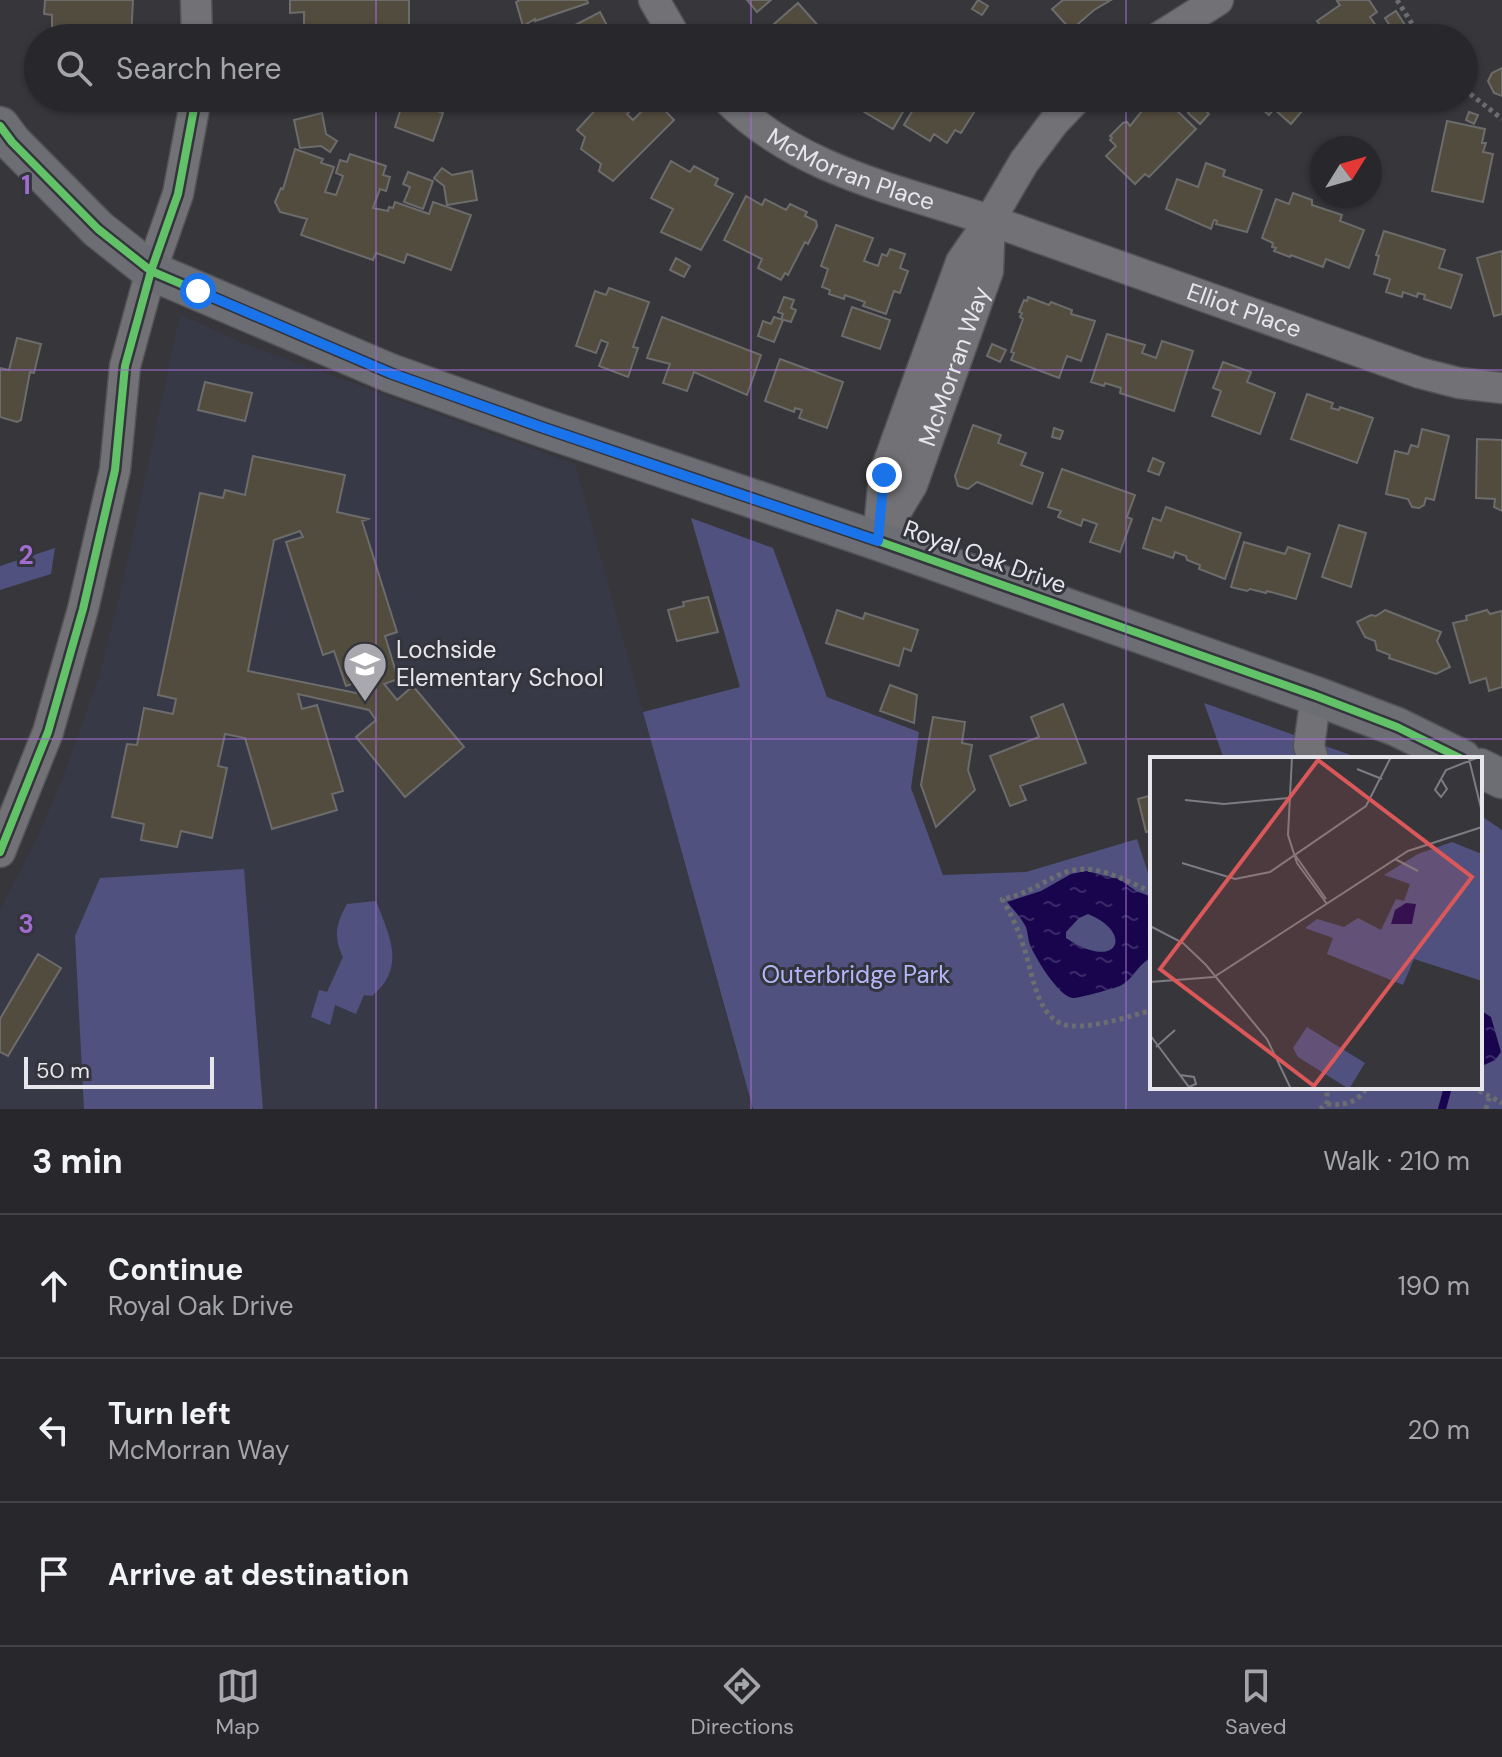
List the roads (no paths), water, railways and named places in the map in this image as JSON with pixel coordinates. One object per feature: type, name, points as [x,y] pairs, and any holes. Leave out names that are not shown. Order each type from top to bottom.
[{"type":"main road","name":"Royal Oak Drive","points":[[0,126],[98,229],[151,271],[390,373],[1316,696],[1397,727],[1458,757]]},
{"type":"main road","points":[[1482,769],[1502,779]]},
{"type":"street","points":[[196,0],[197,24]]},
{"type":"street","points":[[654,0],[668,24]]},
{"type":"street","points":[[1180,24],[1218,0]]},
{"type":"street","points":[[0,852],[48,732],[83,609],[115,470],[125,366],[151,271],[178,194],[193,112]]},
{"type":"street","name":"McMorran Place","points":[[740,112],[784,144],[827,166],[990,220]]},
{"type":"street","name":"McMorran Way","points":[[878,541],[884,475],[961,262],[1024,162],[1064,112]]},
{"type":"street","name":"Elliot Place","points":[[990,220],[1420,373],[1459,383],[1502,388]]},
{"type":"street","points":[[1312,757],[1309,746],[1316,696]]},
{"type":"water","points":[[1086,871],[1119,879],[1150,896],[1150,959],[1120,986],[1072,998],[1066,995],[1042,967],[1030,945],[1026,927],[1007,902],[1041,891],[1071,874]],"holes":[[[1088,914],[1112,931],[1114,946],[1108,951],[1084,948],[1066,938],[1066,932],[1079,918]]]},
{"type":"water","points":[[1482,1011],[1491,1017],[1501,1052],[1495,1060],[1482,1066]]},
{"type":"waterway","points":[[1442,1109],[1447,1089]]},
{"type":"place","name":"Lochside Elementary School","points":[[365,703]]},
{"type":"park label","name":"Outerbridge Park","points":[[856,975]]}]
